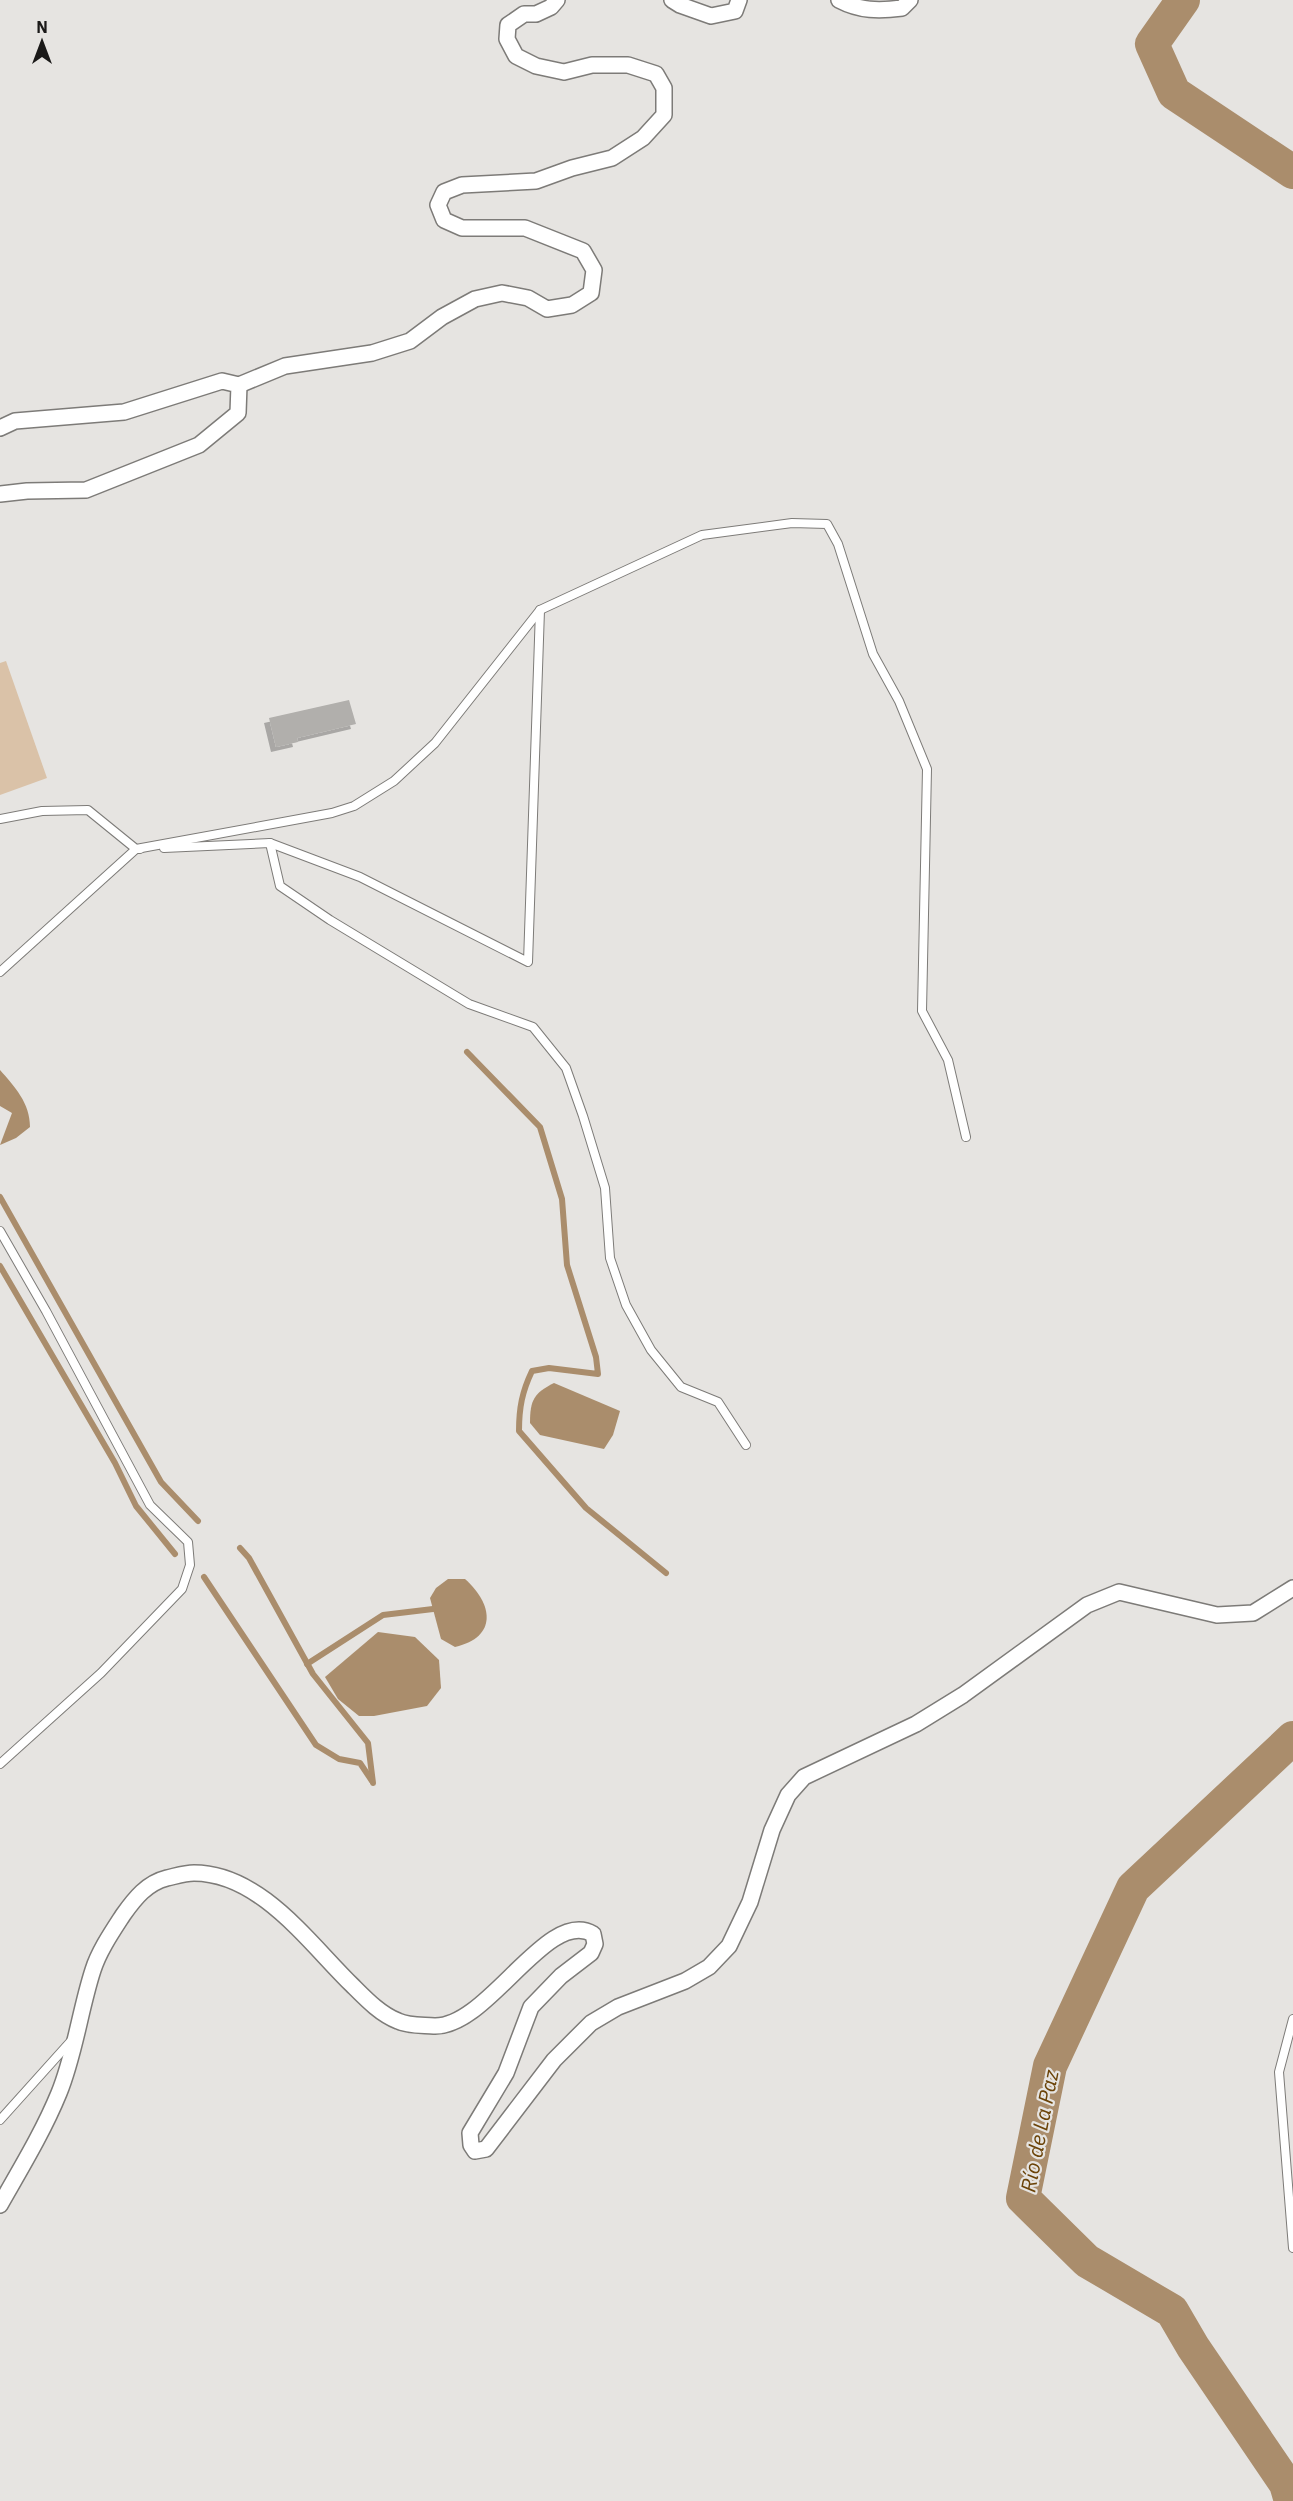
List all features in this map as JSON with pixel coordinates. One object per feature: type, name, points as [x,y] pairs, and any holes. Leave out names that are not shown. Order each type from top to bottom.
[{"type":"street","points":[[0,428],[15,421],[124,412],[222,381],[239,386],[285,366],[372,353],[410,341],[442,317],[475,299],[502,293],[528,298],[547,309],[572,305],[591,293],[594,270],[583,251],[525,228],[462,228],[444,220],[438,205],[444,192],[462,184],[536,181],[572,168],[612,158],[643,138],[664,115],[664,88],[656,74],[628,65],[592,65],[564,72],[536,66],[516,56],[507,39],[508,25],[524,14],[536,14],[557,0]]},
{"type":"street","points":[[672,0],[711,16],[735,11],[739,0]]},
{"type":"street","points":[[838,0],[854,8],[877,11],[902,8],[910,0]]},
{"type":"street","points":[[0,494],[86,490],[199,445],[238,413],[239,386]]},
{"type":"street","points":[[0,2205],[40,2136],[60,2090],[93,1968],[111,1933],[135,1898],[156,1881],[192,1872],[211,1874],[246,1887],[297,1925],[326,1960],[370,2003],[398,2022],[444,2026],[466,2017],[542,1947],[576,1928],[586,1929],[594,1934],[595,1944],[591,1953],[561,1976],[531,2007],[506,2073],[470,2133],[471,2145],[475,2151],[486,2149],[496,2139],[554,2060],[591,2023],[618,2007],[685,1981],[709,1967],[729,1946],[750,1902],[772,1830],[788,1795],[804,1777],[916,1724],[963,1695],[1088,1605],[1119,1592],[1216,1615],[1253,1613],[1293,1588]]},
{"type":"lane","points":[[0,972],[136,849],[332,813],[354,806],[394,781],[435,744],[540,610],[702,535],[792,524],[827,524],[838,544],[873,654],[899,700],[927,769],[922,1011],[948,1060],[966,1137]]},
{"type":"lane","points":[[0,819],[42,811],[88,810],[136,849],[270,843],[360,877],[528,962],[540,610]]},
{"type":"lane","points":[[270,843],[280,886],[330,920],[469,1004],[533,1027],[566,1068],[605,1188],[610,1258],[626,1305],[651,1350],[681,1387],[718,1402],[746,1446]]},
{"type":"lane","points":[[0,1231],[46,1311],[150,1505],[188,1542],[190,1565],[182,1589],[101,1673],[0,1764]]},
{"type":"lane","points":[[1293,2019],[1279,2072],[1293,2248]]},
{"type":"lane","points":[[0,2120],[76,2035]]},
{"type":"shaded area","points":[[6,661],[47,778],[0,795],[0,663]]},
{"type":"shaded area","points":[[0,1070],[24,1103],[30,1127],[16,1138],[0,1145],[12,1113],[0,1106]]},
{"type":"shaded area","points":[[554,1383],[620,1411],[613,1435],[604,1449],[540,1435],[530,1423],[534,1398]]},
{"type":"shaded area","points":[[448,1579],[465,1579],[481,1599],[487,1619],[479,1636],[455,1647],[441,1639],[430,1598],[436,1588]]},
{"type":"shaded area","points":[[378,1632],[415,1637],[439,1660],[441,1688],[427,1706],[374,1716],[359,1716],[338,1699],[325,1677]]},
{"type":"building","points":[[349,700],[356,724],[297,738],[298,742],[276,747],[269,718]]},
{"type":"waterway","name":"Río de La Paz","points":[[1183,0],[1152,44],[1174,93],[1293,172]]},
{"type":"waterway","points":[[467,1052],[540,1127],[562,1199],[567,1265],[596,1357],[598,1374],[549,1368],[532,1371],[522,1400],[519,1431],[586,1508],[666,1573]]},
{"type":"waterway","points":[[0,1197],[161,1482],[198,1521]]},
{"type":"waterway","points":[[0,1266],[115,1463],[136,1506],[175,1554]]},
{"type":"waterway","points":[[240,1548],[249,1558],[313,1674],[368,1743],[373,1783]]},
{"type":"waterway","points":[[204,1577],[316,1745],[339,1759],[360,1763],[372,1781]]},
{"type":"waterway","points":[[307,1664],[383,1615],[433,1609]]},
{"type":"waterway","name":"Río de La Paz","points":[[1291,2501],[1286,2484],[1193,2347],[1172,2311],[1087,2261],[1023,2198],[1050,2066],[1133,1888],[1293,1738]]}]
